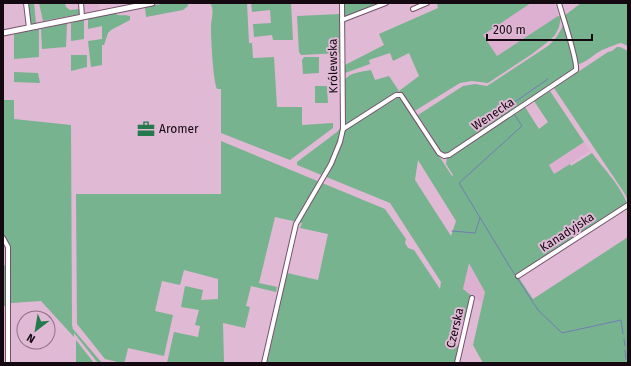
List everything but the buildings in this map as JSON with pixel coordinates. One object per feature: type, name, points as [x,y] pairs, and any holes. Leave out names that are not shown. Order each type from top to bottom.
[{"type":"street","points":[[26,3],[29,28]]},
{"type":"street","points":[[81,3],[82,17]]},
{"type":"street","points":[[3,33],[152,3]]},
{"type":"street","name":"Królewska","points":[[264,363],[296,224],[331,164],[340,142],[343,129],[342,3]]},
{"type":"street","points":[[342,20],[386,3]]},
{"type":"street","points":[[413,9],[427,3]]},
{"type":"street","name":"Wenecka","points":[[343,129],[396,95],[401,95],[441,156],[446,156],[576,70],[574,54],[558,3]]},
{"type":"street","name":"Kanadyjska","points":[[518,276],[628,205]]},
{"type":"street","points":[[3,238],[8,247],[8,363]]},
{"type":"street","name":"Czerska","points":[[457,363],[472,298]]},
{"type":"shaded area","points":[[83,3],[99,3],[99,10],[84,13]]},
{"type":"shaded area","points":[[531,3],[554,3],[558,16],[497,56],[482,35]]},
{"type":"shaded area","points":[[584,142],[590,151],[554,174],[549,165]]},
{"type":"shaded area","points":[[469,262],[485,292],[483,304],[463,289]]},
{"type":"green space","points":[[28,3],[34,3],[36,23],[29,24]]},
{"type":"green space","points":[[39,3],[65,3],[66,7],[70,10],[80,9],[80,14],[43,21]]},
{"type":"green space","points":[[167,3],[188,3],[188,6],[183,10],[146,17],[145,7]]},
{"type":"green space","points":[[210,3],[247,3],[249,43],[252,43],[253,58],[274,57],[277,107],[302,107],[302,125],[333,123],[333,128],[290,160],[221,133],[221,89],[217,89],[214,77],[211,33],[213,12]]},
{"type":"green space","points":[[251,3],[291,3],[293,40],[273,40],[272,35],[254,37],[253,24],[271,23],[270,10],[252,12]]},
{"type":"green space","points":[[344,3],[379,3],[345,17]]},
{"type":"green space","points":[[437,3],[531,3],[483,35],[497,56],[558,16],[561,17],[559,27],[555,35],[550,40],[532,54],[488,83],[472,81],[460,83],[413,112],[399,91],[419,76],[409,53],[393,61],[390,53],[369,60],[370,64],[345,73],[345,65],[384,45],[379,34],[438,8]]},
{"type":"green space","points":[[581,3],[628,3],[628,46],[621,43],[614,45],[602,50],[585,62],[579,64],[576,61],[564,16]]},
{"type":"green space","points":[[114,13],[118,15],[130,16],[130,20],[108,33],[104,45],[102,45],[102,65],[91,67],[88,41],[102,39],[102,26],[88,29],[88,18]]},
{"type":"green space","points":[[340,14],[340,53],[301,55],[299,52],[297,16]]},
{"type":"green space","points":[[84,19],[84,39],[71,41],[71,23]]},
{"type":"green space","points":[[67,23],[66,47],[42,49],[41,29]]},
{"type":"green space","points":[[563,25],[575,69],[448,155],[439,152],[441,151],[418,115],[463,86],[475,84],[487,86],[548,46],[557,37]]},
{"type":"green space","points":[[39,29],[39,57],[14,59],[14,34]]},
{"type":"green space","points":[[617,47],[628,51],[628,201],[625,194],[554,88]]},
{"type":"green space","points":[[71,55],[87,55],[87,67],[71,71]]},
{"type":"green space","points":[[304,57],[319,57],[319,73],[303,74],[302,60]]},
{"type":"green space","points":[[371,70],[375,80],[389,76],[399,91],[346,126],[344,81],[349,76]]},
{"type":"green space","points":[[14,72],[38,73],[40,83],[14,82]]},
{"type":"green space","points":[[315,86],[327,86],[328,103],[315,103]]},
{"type":"green space","points":[[550,91],[584,142],[549,165],[554,174],[570,164],[571,166],[592,153],[616,183],[627,203],[517,275],[533,299],[628,237],[628,363],[483,363],[473,345],[485,292],[469,263],[463,289],[472,296],[466,320],[456,318],[450,343],[460,346],[456,363],[267,363],[287,273],[318,280],[328,234],[300,228],[302,223],[275,217],[259,283],[277,287],[276,292],[251,286],[246,306],[250,307],[245,328],[223,323],[224,363],[167,363],[174,332],[198,337],[200,326],[195,325],[199,310],[181,307],[185,286],[203,290],[201,300],[218,299],[218,279],[184,270],[180,285],[162,281],[155,311],[173,315],[164,356],[128,348],[125,361],[122,363],[105,359],[77,324],[76,194],[221,194],[221,141],[385,209],[406,239],[405,243],[408,248],[414,250],[440,289],[441,282],[390,203],[297,165],[297,162],[337,132],[341,127],[341,132],[400,96],[452,176],[453,175],[446,164],[447,158],[525,107],[539,129],[548,122],[534,101]],"holes":[[[418,160],[456,221],[451,236],[415,180]]]},
{"type":"green space","points":[[3,100],[14,100],[14,119],[71,125],[72,325],[73,329],[102,363],[98,363],[74,333],[74,337],[56,317],[56,310],[49,310],[41,301],[11,303],[11,280],[9,279],[10,247],[3,236]]},
{"type":"green space","points":[[3,265],[7,265],[6,306],[3,306]]},
{"type":"green space","points":[[76,340],[94,363],[76,363]]},
{"type":"waterway","points":[[511,109],[509,106],[548,79]]},
{"type":"waterway","points":[[514,114],[522,126],[459,183],[538,310],[562,333],[621,320],[623,334]]},
{"type":"waterway","points":[[452,231],[475,233],[480,218]]},
{"type":"waterway","points":[[624,339],[625,346]]},
{"type":"waterway","points":[[625,350],[626,359]]},
{"type":"place","name":"Aromer","points":[[146,129]]}]
